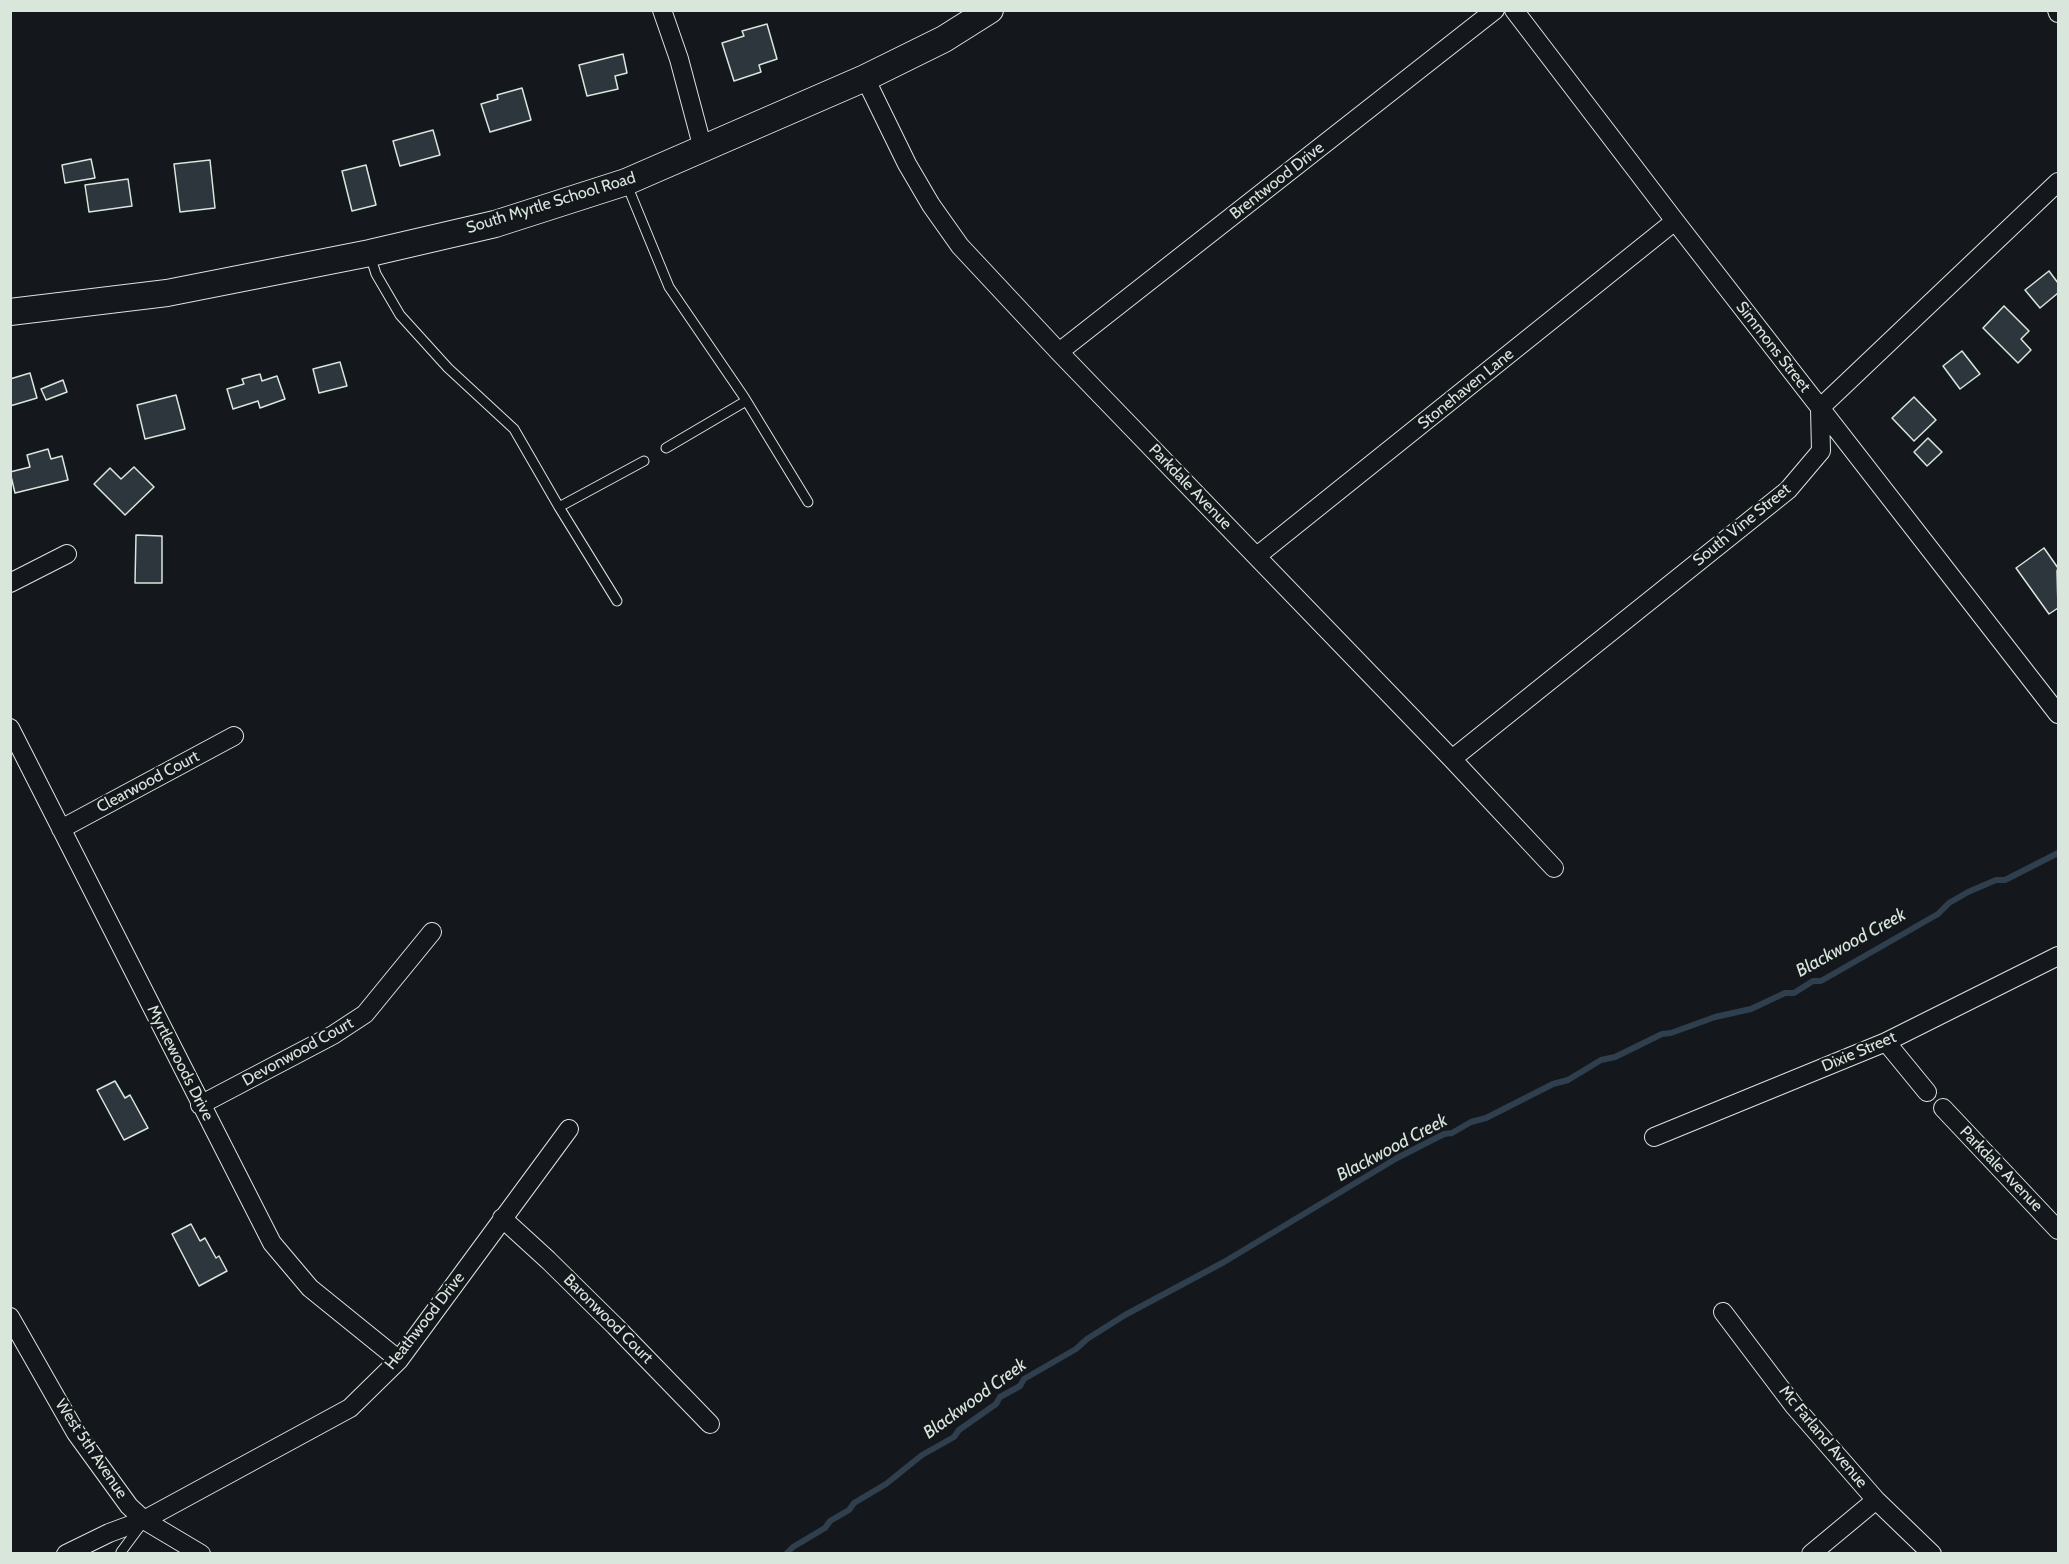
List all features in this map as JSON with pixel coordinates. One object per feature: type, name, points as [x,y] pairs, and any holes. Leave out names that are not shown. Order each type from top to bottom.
[{"type":"main road","name":"South Myrtle School Road","points":[[10,312],[166,293],[370,253],[495,224],[626,182],[703,149],[865,78],[944,39],[990,10]]},
{"type":"street","points":[[662,10],[679,59],[703,149]]},
{"type":"street","name":"Brentwood Drive","points":[[1059,352],[1495,10]]},
{"type":"street","name":"Simmons Street","points":[[1514,10],[2058,714]]},
{"type":"street","name":"Parkdale Avenue","points":[[865,78],[907,164],[931,205],[960,246],[1554,868]]},
{"type":"street","points":[[1820,408],[2058,182]]},
{"type":"street","name":"Stonehaven Lane","points":[[1257,556],[1675,221]]},
{"type":"street","name":"South Vine Street","points":[[1452,759],[1788,490],[1821,451],[1820,408]]},
{"type":"street","points":[[10,583],[67,554]]},
{"type":"street","name":"Myrtlewoods Drive","points":[[10,728],[272,1243],[310,1288],[399,1360]]},
{"type":"street","name":"Clearwood Court","points":[[61,829],[234,736]]},
{"type":"street","name":"Devonwood Court","points":[[200,1105],[333,1035],[365,1014],[432,932]]},
{"type":"street","name":"Dixie Street","points":[[1654,1137],[1886,1042],[2058,956]]},
{"type":"street","points":[[1886,1042],[1927,1092]]},
{"type":"street","name":"Parkdale Avenue","points":[[1943,1108],[2058,1230]]},
{"type":"street","name":"Heathwood Drive","points":[[66,1554],[109,1533],[144,1521],[350,1408],[399,1360],[569,1129]]},
{"type":"street","name":"Baronwood Court","points":[[502,1218],[615,1326],[710,1424]]},
{"type":"street","name":"Mc Farland Avenue","points":[[1723,1312],[1794,1406],[1876,1500],[1932,1554]]},
{"type":"street","name":"West 5th Avenue","points":[[10,1317],[76,1433],[129,1506],[144,1521],[201,1554]]},
{"type":"street","points":[[1811,1554],[1876,1500]]},
{"type":"lane","points":[[626,182],[669,287],[746,401],[808,502]]},
{"type":"lane","points":[[370,253],[376,274],[400,315],[448,368],[514,429],[617,601]]},
{"type":"lane","points":[[666,448],[746,401]]},
{"type":"lane","points":[[559,507],[644,461]]},
{"type":"lane","points":[[122,1554],[121,1552],[144,1521]]},
{"type":"building","points":[[767,24],[777,59],[759,65],[761,72],[734,81],[722,43],[744,36],[742,31]]},
{"type":"building","points":[[623,54],[627,73],[615,76],[618,89],[587,96],[579,65]]},
{"type":"building","points":[[522,88],[531,120],[490,132],[481,104],[498,99],[497,95]]},
{"type":"building","points":[[433,130],[440,155],[400,166],[393,141]]},
{"type":"building","points":[[91,159],[95,178],[65,183],[62,165]]},
{"type":"building","points":[[210,160],[215,208],[180,212],[174,164]]},
{"type":"building","points":[[366,165],[376,205],[352,211],[342,171]]},
{"type":"building","points":[[128,179],[132,206],[89,212],[85,185]]},
{"type":"building","points":[[2049,271],[2058,283],[2058,293],[2040,308],[2025,290]]},
{"type":"building","points":[[2004,306],[2029,331],[2021,339],[2031,350],[2018,363],[1983,328]]},
{"type":"building","points":[[1962,351],[1980,374],[1960,389],[1943,366]]},
{"type":"building","points":[[340,362],[347,386],[319,393],[313,369]]},
{"type":"building","points":[[30,373],[37,398],[10,406],[10,379]]},
{"type":"building","points":[[260,374],[262,381],[277,376],[285,399],[260,408],[258,401],[233,409],[227,389],[244,384],[242,379]]},
{"type":"building","points":[[63,380],[67,392],[46,400],[41,389]]},
{"type":"building","points":[[176,395],[185,429],[145,439],[137,405]]},
{"type":"building","points":[[1914,397],[1936,420],[1914,441],[1892,418]]},
{"type":"building","points":[[1928,438],[1942,452],[1927,466],[1914,452]]},
{"type":"building","points":[[48,449],[51,459],[62,456],[68,480],[15,493],[10,472],[30,467],[27,455]]},
{"type":"building","points":[[134,467],[154,487],[125,515],[94,484],[110,468],[121,479]]},
{"type":"building","points":[[136,535],[162,536],[162,583],[135,583]]},
{"type":"building","points":[[2044,548],[2058,568],[2058,608],[2049,614],[2016,568]]},
{"type":"building","points":[[115,1081],[125,1098],[130,1095],[148,1128],[124,1140],[97,1090]]},
{"type":"building","points":[[191,1224],[200,1241],[205,1238],[216,1258],[219,1256],[227,1271],[199,1286],[172,1234]]},
{"type":"waterway","name":"Blackwood Creek","points":[[786,1554],[793,1547],[825,1528],[830,1521],[849,1510],[854,1503],[886,1484],[922,1455],[954,1437],[959,1430],[996,1404],[1000,1397],[1020,1386],[1024,1379],[1076,1349],[1087,1339],[1125,1315],[1224,1262],[1397,1158],[1444,1134],[1452,1133],[1471,1122],[1486,1118],[1553,1084],[1568,1080],[1601,1060],[1615,1057],[1662,1034],[1715,1017],[1751,1009],[1785,993],[1794,993],[1813,981],[1821,981],[1938,914],[1949,903],[1968,892],[1996,880],[2005,880],[2058,853]]}]
